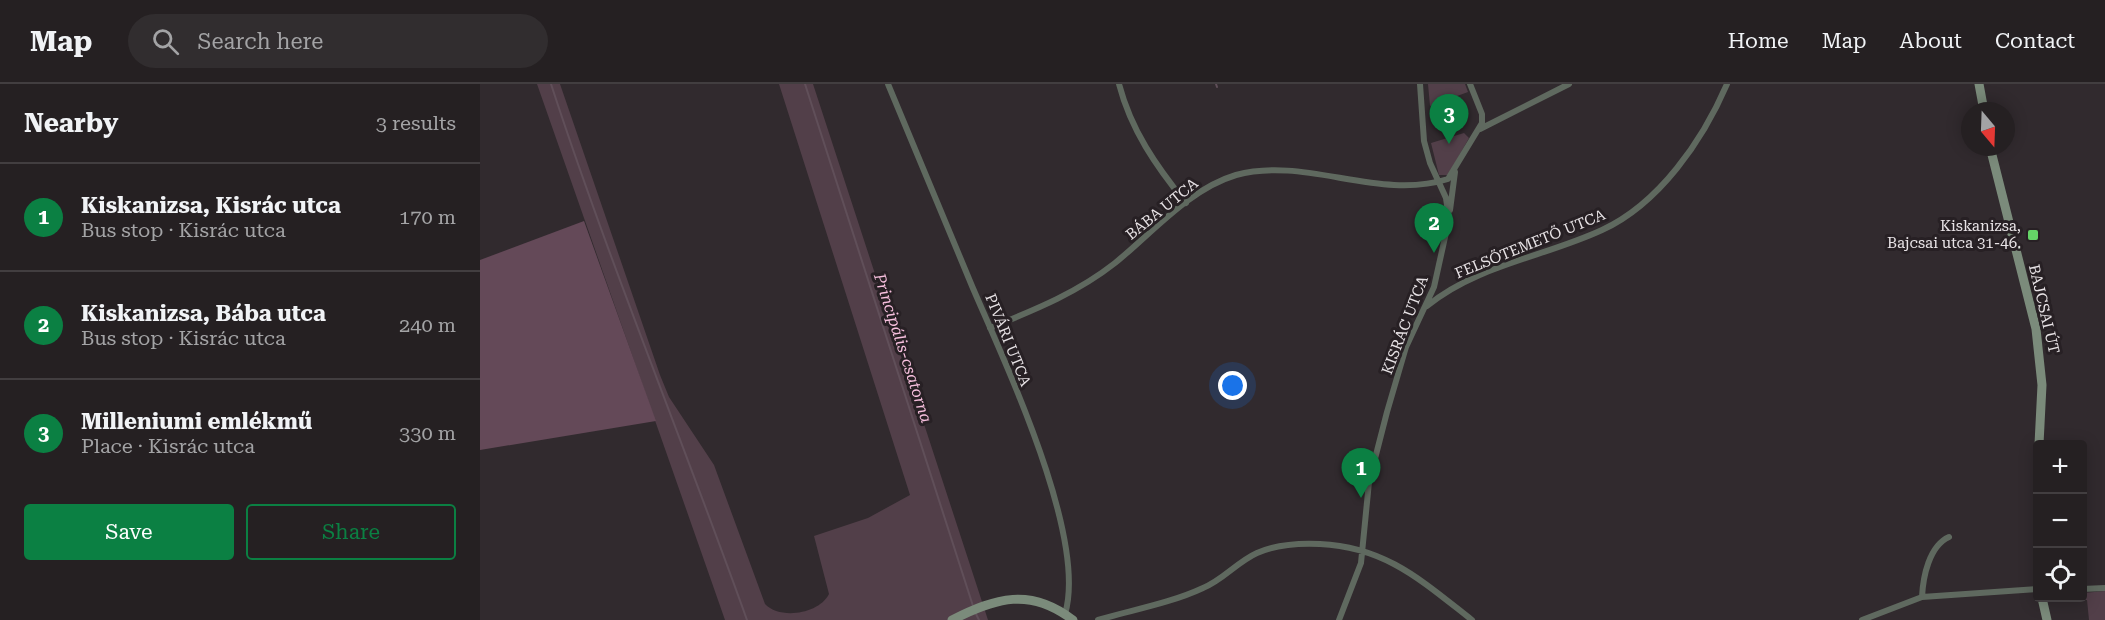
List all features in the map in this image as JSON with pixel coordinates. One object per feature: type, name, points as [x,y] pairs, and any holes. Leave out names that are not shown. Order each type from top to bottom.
[{"type":"main road","points":[[1979,84],[1982,102]]},
{"type":"main road","name":"BAJCSAI ÚT","points":[[1992,156],[2036,329],[2042,385],[2040,440]]},
{"type":"main road","points":[[2037,494],[2037,548]]},
{"type":"main road","points":[[952,620],[983,605],[1007,599],[1027,599],[1069,617]]},
{"type":"main road","points":[[2043,602],[2047,620]]},
{"type":"street","name":"PIVÁRI UTCA","points":[[888,84],[1037,444],[1056,503],[1070,584],[1069,617]]},
{"type":"street","points":[[1119,84],[1126,110],[1139,140],[1186,203]]},
{"type":"street","name":"KISRÁC UTCA","points":[[1340,620],[1358,573],[1363,549],[1369,482],[1403,358],[1438,276],[1449,219],[1446,198],[1437,182],[1424,141],[1420,84]]},
{"type":"street","points":[[1470,84],[1482,114],[1480,129]]},
{"type":"street","points":[[1449,219],[1456,171],[1462,154],[1480,129],[1569,84]]},
{"type":"street","name":"FELSŐTEMETŐ UTCA","points":[[1424,309],[1464,282],[1593,234],[1625,217],[1658,189],[1669,176],[1703,129],[1727,84]]},
{"type":"street","name":"BÁBA UTCA","points":[[990,328],[1072,292],[1114,264],[1186,203],[1226,179],[1262,171],[1394,186],[1437,182]]},
{"type":"street","points":[[1437,182],[1448,179],[1456,171]]},
{"type":"street","points":[[1922,597],[1926,571],[1940,543],[1949,537]]},
{"type":"street","points":[[1098,620],[1201,590],[1246,558],[1271,548],[1312,543],[1363,549],[1416,576],[1472,620]]},
{"type":"street","points":[[2087,589],[2105,588]]},
{"type":"street","points":[[1862,620],[1922,597],[2033,590]]},
{"type":"shaded area","points":[[537,84],[560,84],[669,397],[714,465],[765,604],[780,612],[789,613],[817,606],[829,594],[814,536],[868,518],[910,495],[779,84],[813,84],[988,620],[725,620]]},
{"type":"shaded area","points":[[1428,84],[1465,84],[1468,92],[1430,106]]},
{"type":"shaded area","points":[[1464,133],[1469,138],[1448,175],[1439,175],[1431,143]]},
{"type":"shaded area","points":[[584,221],[656,421],[480,450],[480,260]]},
{"type":"shaded area","points":[[2105,591],[2105,620],[2089,620],[2087,593]]},
{"type":"waterway","points":[[551,84],[622,286],[747,620]]},
{"type":"waterway","name":"Principális-csatorna","points":[[805,84],[973,606]]},
{"type":"waterway","name":"Principális-csatorna","points":[[975,612],[979,620]]},
{"type":"place","name":"Milleniumi emlékmű","points":[[1449,144]]},
{"type":"place","name":"Kiskanizsa, Bajcsai utca 31-46.","points":[[2033,235]]},
{"type":"place","name":"Kiskanizsa, Bába utca","points":[[1434,253]]},
{"type":"place","name":"Kiskanizsa, Kisrác utca","points":[[1361,498]]}]
